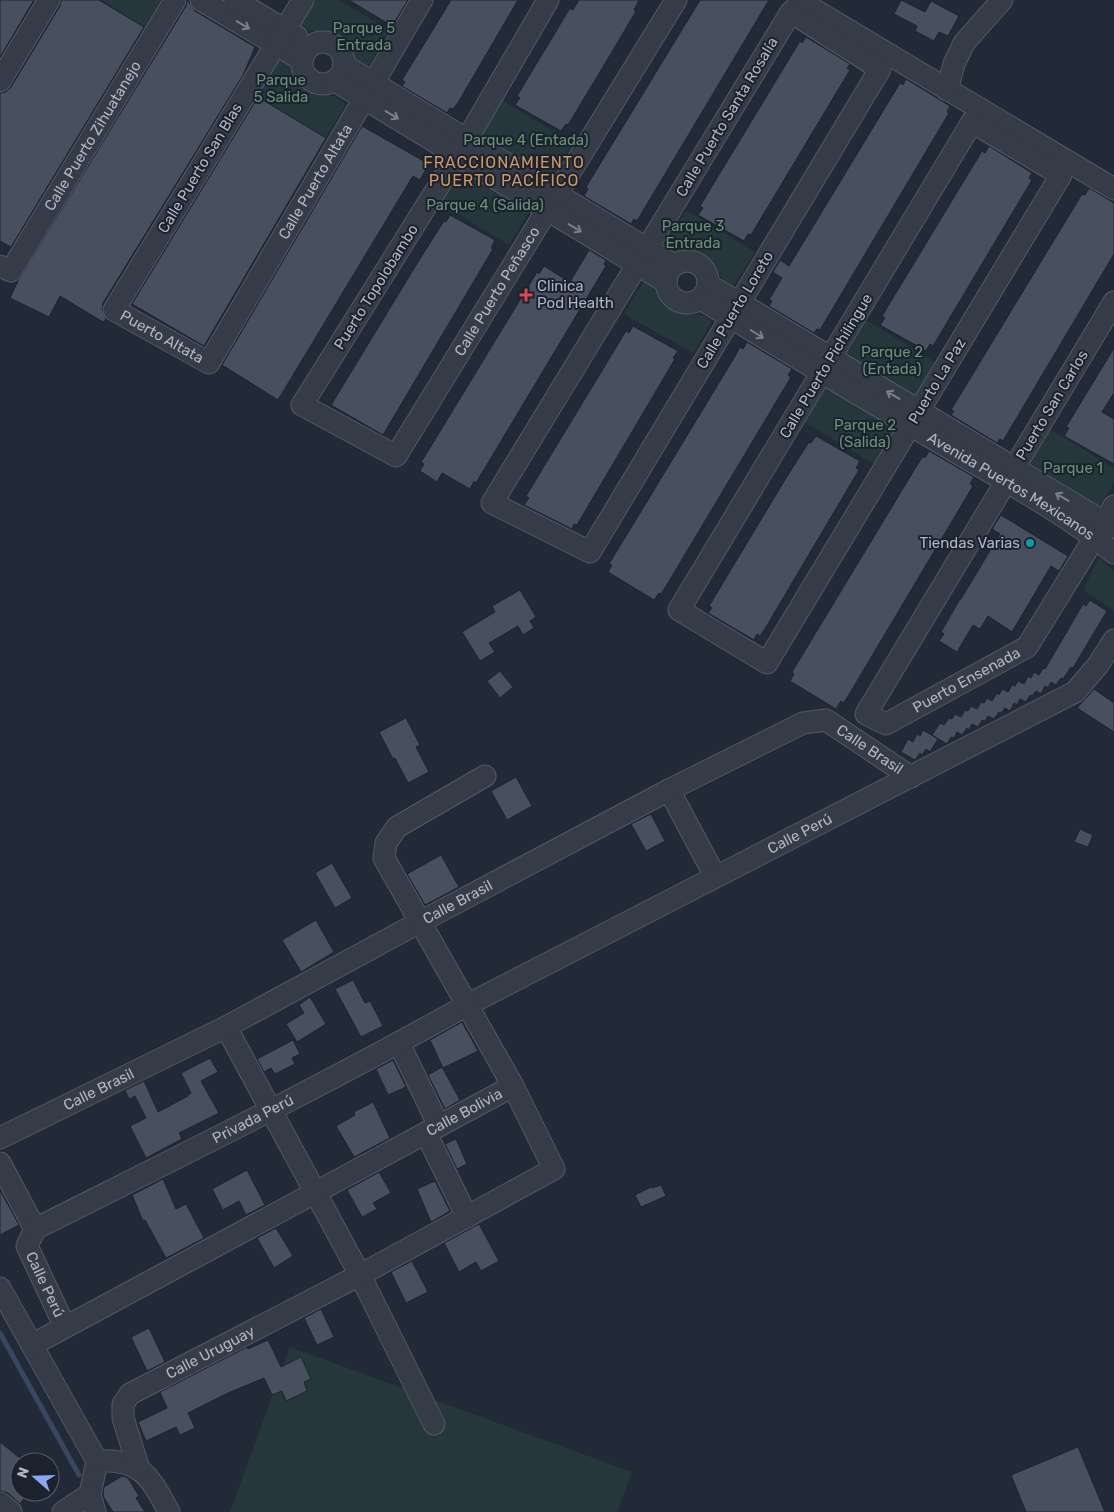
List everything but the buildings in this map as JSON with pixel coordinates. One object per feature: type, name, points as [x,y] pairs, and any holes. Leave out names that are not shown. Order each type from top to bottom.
[{"type":"street","points":[[0,81],[49,0]]},
{"type":"street","name":"Calle Puerto Zihuatanejo","points":[[6,268],[175,0]]},
{"type":"street","points":[[201,0],[306,52]]},
{"type":"street","points":[[235,0],[280,38]]},
{"type":"street","name":"Calle Puerto San Blas","points":[[114,310],[303,0]]},
{"type":"street","name":"Calle Puerto Altata","points":[[209,363],[422,0]]},
{"type":"street","name":"Puerto Topolobambo","points":[[396,456],[302,405],[462,147],[548,0]]},
{"type":"street","name":"Calle Puerto Peñasco","points":[[396,456],[676,0]]},
{"type":"street","points":[[947,90],[954,64],[964,43],[1002,0]]},
{"type":"street","points":[[795,6],[947,90],[1114,189]]},
{"type":"street","name":"Calle Puerto Loreto","points":[[590,552],[880,69],[795,6]]},
{"type":"street","name":"Calle Puerto Santa Rosalía","points":[[590,552],[492,503],[795,6]]},
{"type":"street","points":[[306,52],[322,42],[335,46],[340,52],[340,73]]},
{"type":"street","points":[[306,52],[304,73],[309,79],[323,84],[340,73]]},
{"type":"street","points":[[340,73],[670,274]]},
{"type":"street","name":"Puerto La Paz","points":[[767,663],[1062,175],[972,122]]},
{"type":"street","name":"Calle Puerto Pichilingue","points":[[767,663],[679,610],[972,122]]},
{"type":"street","points":[[686,261],[699,265],[705,271],[708,278],[704,292],[694,302],[687,304],[679,302],[668,292],[670,274],[686,261]]},
{"type":"street","name":"Avenida Puertos Mexicanos","points":[[704,292],[1010,475],[1107,523],[1114,553]]},
{"type":"street","name":"Puerto San Carlos","points":[[866,714],[1114,302]]},
{"type":"street","name":"Puerto Altata","points":[[114,310],[209,363]]},
{"type":"street","name":"Puerto Ensenada","points":[[866,714],[886,724],[1028,647],[1107,523]]},
{"type":"street","name":"Calle Perú","points":[[467,1005],[1075,692],[1098,665],[1114,640]]},
{"type":"street","name":"Calle Brasil","points":[[0,1138],[226,1028],[420,922],[669,790],[804,723],[826,720],[911,777]]},
{"type":"street","name":"Calle Bolivia","points":[[32,1345],[513,1086],[384,858],[386,843],[397,827],[485,776]]},
{"type":"street","points":[[669,790],[715,876]]},
{"type":"street","name":"Privada Perú","points":[[35,1229],[271,1110],[467,1005]]},
{"type":"street","points":[[226,1028],[360,1275],[434,1424]]},
{"type":"street","points":[[399,1043],[467,1217]]},
{"type":"street","name":"Calle Uruguay","points":[[139,1469],[123,1418],[123,1404],[130,1394],[360,1275],[554,1169],[513,1086]]},
{"type":"street","name":"Calle Perú","points":[[0,1163],[35,1229],[27,1246],[65,1327]]},
{"type":"street","points":[[0,1288],[97,1461],[92,1503],[63,1512]]},
{"type":"street","points":[[97,1461],[111,1460],[139,1469],[150,1478],[169,1512]]},
{"type":"street","points":[[0,1503],[11,1512]]},
{"type":"green space","points":[[101,0],[161,0],[145,27]]},
{"type":"green space","name":"Parque 5 Entrada","points":[[311,0],[339,0],[389,30],[367,68],[356,61],[340,36],[308,30],[298,23]]},
{"type":"green space","name":"Parque 5 Salida","points":[[278,57],[289,65],[304,90],[336,97],[346,105],[325,138],[255,94]]},
{"type":"green space","name":"Parque 4 (Entada)","points":[[502,100],[573,143],[550,180],[480,137]]},
{"type":"green space","name":"Parque 4 (Salida)","points":[[461,165],[531,208],[509,245],[438,202]]},
{"type":"green space","name":"Parque 3 Entrada","points":[[686,210],[755,252],[732,288],[724,284],[718,270],[708,259],[690,252],[677,252],[665,245]]},
{"type":"green space","points":[[645,279],[670,309],[682,313],[701,315],[712,321],[693,353],[624,314]]},
{"type":"green space","name":"Parque 2 (Entada)","points":[[867,320],[938,364],[916,400],[845,357]]},
{"type":"green space","name":"Parque 2 (Salida)","points":[[827,385],[898,428],[875,465],[804,422]]},
{"type":"green space","name":"Parque 1","points":[[1050,429],[1114,468],[1114,483],[1098,509],[1028,466]]},
{"type":"green space","points":[[1099,557],[1114,571],[1114,610],[1083,590]]},
{"type":"green space","points":[[290,1347],[632,1472],[617,1512],[230,1512]]},
{"type":"waterway","points":[[0,1333],[79,1475]]},
{"type":"place","name":"Clinica Pod Health","points":[[526,295]]},
{"type":"place","name":"Tiendas Varias","points":[[1030,543]]},
{"type":"district","name":"FRACCIONAMIENTO PUERTO PACÍFICO","points":[[504,171]]}]
